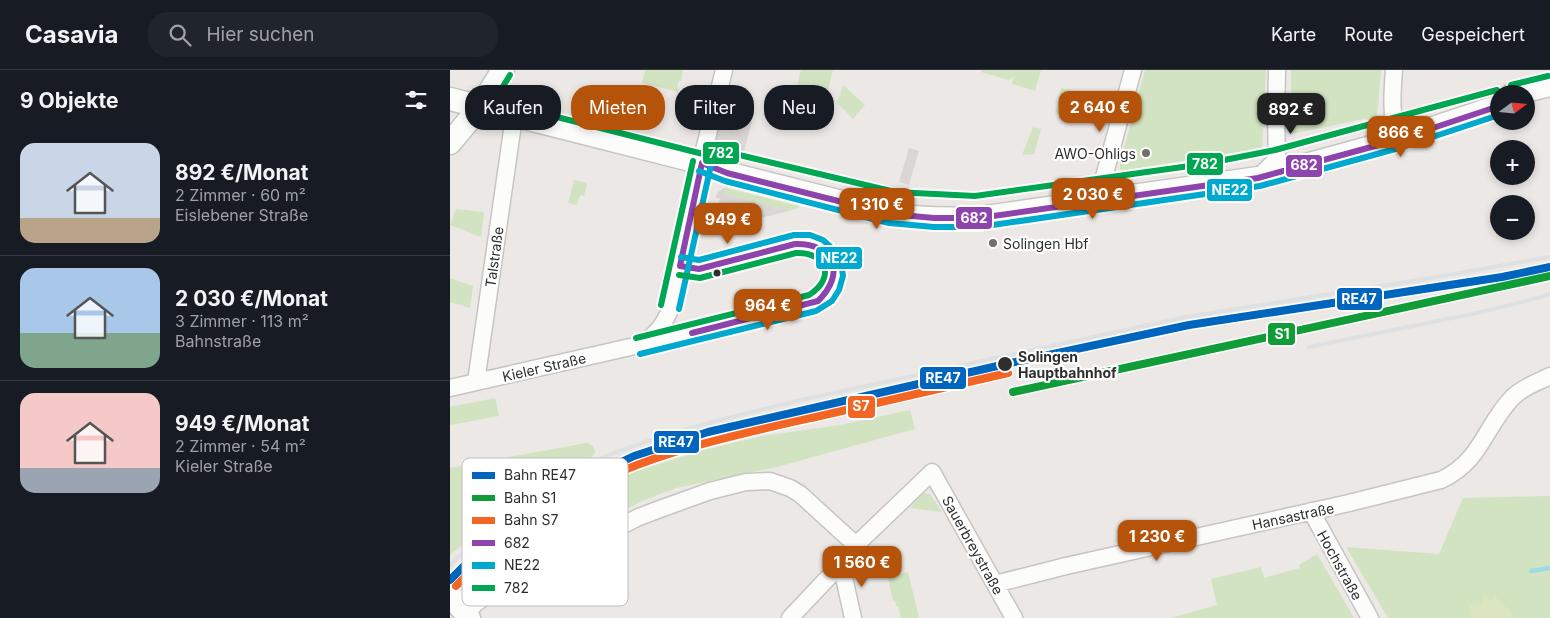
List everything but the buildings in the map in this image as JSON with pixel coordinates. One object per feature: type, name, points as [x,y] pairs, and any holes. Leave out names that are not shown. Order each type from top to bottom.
[{"type":"street","points":[[494,85],[503,70]]},
{"type":"street","name":"Kieler Straße","points":[[638,346],[651,338],[663,325],[669,312],[724,70]]},
{"type":"street","points":[[1105,194],[1104,177],[1133,70]]},
{"type":"street","points":[[1258,178],[1277,159],[1277,70]]},
{"type":"street","points":[[1394,70],[1392,103],[1395,134]]},
{"type":"street","points":[[1535,89],[1550,85]]},
{"type":"street","points":[[1535,97],[1550,93]]},
{"type":"street","points":[[450,99],[465,103]]},
{"type":"street","points":[[1105,194],[1191,189],[1258,178],[1490,101]]},
{"type":"street","points":[[702,163],[729,162],[852,192],[912,204],[1031,204],[1105,194],[1277,159],[1395,134],[1490,108]]},
{"type":"street","points":[[450,143],[465,125]]},
{"type":"street","points":[[561,127],[702,163],[727,173],[890,214],[943,219],[979,218],[1031,204]]},
{"type":"street","name":"Talstraße","points":[[476,382],[512,131]]},
{"type":"street","name":"Kieler Straße","points":[[450,388],[638,346],[818,300],[825,296],[832,286],[834,271],[831,259],[824,250],[805,243],[794,244],[699,269],[680,266]]},
{"type":"street","name":"Hansastraße","points":[[995,584],[1066,566],[1426,485],[1453,475],[1476,453],[1505,406],[1514,396],[1532,384],[1550,376]]},
{"type":"street","name":"Sauerbreystraße","points":[[856,545],[932,472],[1014,618]]},
{"type":"street","points":[[628,522],[710,491],[746,482],[770,482],[790,488],[800,494],[856,545],[790,618]]},
{"type":"street","name":"Hochstraße","points":[[1311,511],[1370,618]]},
{"type":"street","points":[[840,564],[853,618]]},
{"type":"green space","points":[[645,70],[683,70],[681,81],[679,81],[678,85],[675,85],[675,91],[665,89],[665,85],[642,83]]},
{"type":"green space","points":[[801,70],[833,70],[829,85],[797,85]]},
{"type":"green space","points":[[981,70],[1041,70],[1035,91],[1012,84],[1014,76],[1009,80],[981,72]]},
{"type":"green space","points":[[1145,70],[1266,70],[1262,148],[1120,170],[1120,163]]},
{"type":"green space","points":[[1291,70],[1381,70],[1377,116],[1292,134],[1288,116],[1291,116]]},
{"type":"green space","points":[[843,85],[865,105],[853,119],[837,103]]},
{"type":"green space","points":[[1061,88],[1074,91],[1073,95],[1088,99],[1086,108],[1079,107],[1076,118],[1073,119],[1055,113]]},
{"type":"green space","points":[[1033,127],[1041,129],[1034,154],[1022,155]]},
{"type":"green space","points":[[574,180],[587,183],[584,196],[580,195],[577,205],[568,203]]},
{"type":"green space","points":[[726,188],[799,206],[788,211],[725,194]]},
{"type":"green space","points":[[456,209],[484,212],[481,237],[450,225]]},
{"type":"green space","points":[[450,278],[473,286],[470,308],[450,302]]},
{"type":"green space","points":[[495,398],[499,416],[450,425],[450,407]]},
{"type":"green space","points":[[910,410],[915,429],[773,468],[676,488],[628,508],[628,474],[630,473],[704,450],[763,436],[840,425]]},
{"type":"green space","points":[[586,443],[591,445],[595,453],[590,458],[504,458]]},
{"type":"green space","points":[[462,466],[462,545],[450,555],[450,468]]},
{"type":"green space","points":[[923,493],[930,494],[942,512],[910,508]]},
{"type":"green space","points":[[1550,496],[1550,618],[1388,618],[1346,547],[1439,554],[1463,498]]},
{"type":"green space","points":[[1317,554],[1354,618],[1171,618],[1217,605],[1211,579],[1261,567],[1264,578],[1300,568],[1299,565]]},
{"type":"green space","points":[[908,572],[919,618],[901,618],[898,606],[893,601],[888,577]]},
{"type":"green space","points":[[1483,594],[1490,600],[1493,599],[1494,595],[1513,614],[1508,618],[1470,618],[1468,600],[1471,604],[1479,605],[1483,601]]},
{"type":"shaded area","points":[[709,130],[750,130],[742,158],[704,150]]},
{"type":"shaded area","points":[[909,148],[919,151],[909,185],[899,182]]},
{"type":"shaded area","points":[[726,188],[725,194],[788,211],[711,231],[720,199],[715,197]]},
{"type":"waterway","points":[[1531,571],[1550,568]]},
{"type":"railway","points":[[602,458],[648,441],[712,422],[801,400],[1186,317],[1550,257]]},
{"type":"railway","points":[[1309,347],[1472,314],[1550,294]]},
{"type":"railway","points":[[450,565],[462,553]]},
{"type":"rail line","name":"RE47","points":[[628,459],[708,432],[1006,364],[1189,325],[1502,277],[1550,267]]},
{"type":"rail line","name":"S1","points":[[1013,392],[1550,276]]},
{"type":"rail line","name":"S7","points":[[628,469],[713,441],[1008,373]]},
{"type":"rail line","name":"RE47","points":[[450,580],[462,568]]},
{"type":"rail line","name":"S7","points":[[456,586],[462,580]]},
{"type":"transit line","name":"782","points":[[510,75],[494,101],[703,154],[731,153],[895,192],[975,196],[1204,164],[1275,150],[1490,92]]},
{"type":"transit line","name":"782","points":[[1511,85],[1548,76]]},
{"type":"transit line","name":"682","points":[[702,163],[727,173],[890,214],[934,218],[979,218],[1258,178],[1397,140],[1490,109]]},
{"type":"transit line","name":"NE22","points":[[699,171],[725,181],[889,223],[934,227],[979,227],[1260,186],[1399,148],[1490,118]]},
{"type":"transit line","name":"782","points":[[661,305],[693,161]]},
{"type":"transit line","name":"682","points":[[680,266],[702,163]]},
{"type":"transit line","name":"NE22","points":[[679,309],[711,165]]},
{"type":"transit line","name":"NE22","points":[[640,354],[816,311],[832,301],[839,290],[843,276],[841,262],[835,251],[823,240],[810,235],[794,235],[699,260],[681,257]]},
{"type":"transit line","name":"682","points":[[680,266],[699,269],[795,244],[809,245],[827,254],[832,262],[834,271],[827,291],[818,301],[692,333]]},
{"type":"transit line","name":"782","points":[[636,338],[809,295],[823,281],[825,274],[821,261],[807,254],[796,253],[700,278],[679,275]]},
{"type":"place","name":"AWO-Ohligs","points":[[1146,153]]},
{"type":"place","name":"Solingen Hbf","points":[[993,243]]},
{"type":"place","name":"Solingen Hauptbahnhof","points":[[1005,364]]}]
